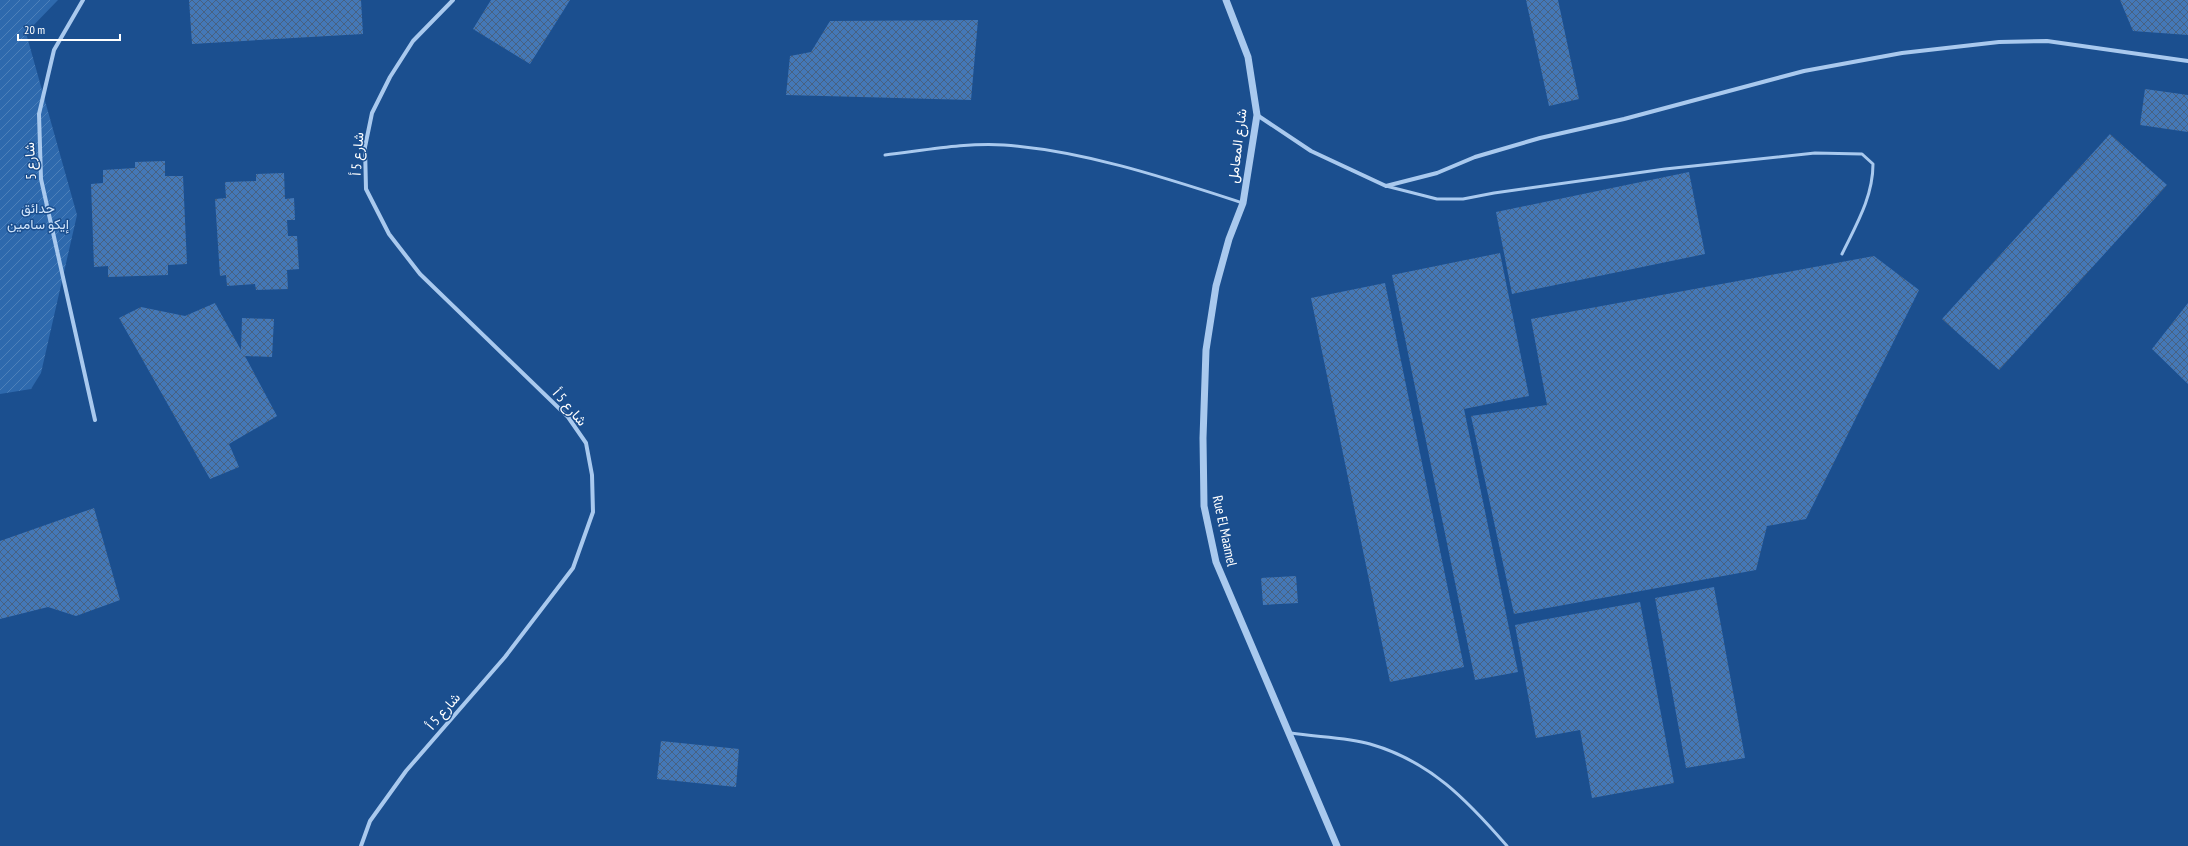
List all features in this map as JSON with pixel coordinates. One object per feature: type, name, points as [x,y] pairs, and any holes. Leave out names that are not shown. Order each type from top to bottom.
[{"type":"street","name":"شارع 5","points":[[83,0],[54,50],[39,114],[40,150],[41,179],[95,420]]},
{"type":"street","name":"شارع 5 أ","points":[[361,846],[370,821],[406,771],[505,657],[573,568],[593,512],[592,475],[586,443],[568,417],[420,274],[389,234],[366,189],[365,147],[372,113],[390,77],[413,41],[452,0]]},
{"type":"street","name":"شارع المعامل","points":[[1226,0],[1248,57],[1257,115],[1243,203]]},
{"type":"street","points":[[1257,115],[1311,151],[1386,186],[1437,173],[1475,157],[1540,138],[1624,119],[1804,71],[1902,53],[1991,42],[2048,41],[2188,61]]},
{"type":"street","name":"Rue El Maamel","points":[[1243,203],[1229,239],[1216,286],[1206,350],[1203,438],[1204,506],[1216,562],[1291,733],[1337,846]]},
{"type":"lane","points":[[885,154],[1002,145],[1055,150],[1181,183],[1243,203]]},
{"type":"lane","points":[[1386,186],[1437,199],[1463,199],[1494,193],[1665,169],[1815,153],[1862,154],[1873,164],[1873,182],[1868,200],[1842,254]]},
{"type":"lane","points":[[1291,733],[1369,744],[1423,766],[1471,804],[1507,846]]},
{"type":"green space","name":"حدائق إيكو سامين","points":[[0,0],[58,0],[26,33],[77,215],[41,373],[31,389],[0,394]]},
{"type":"building","points":[[189,0],[361,0],[363,34],[192,44]]},
{"type":"building","points":[[491,0],[570,0],[530,64],[473,29]]},
{"type":"building","points":[[1526,0],[1558,0],[1579,99],[1549,106]]},
{"type":"building","points":[[2120,0],[2188,0],[2188,35],[2133,31]]},
{"type":"building","points":[[978,20],[971,100],[786,95],[790,56],[811,52],[830,21]]},
{"type":"building","points":[[2145,89],[2188,95],[2188,132],[2140,125]]},
{"type":"building","points":[[2110,134],[2167,185],[1999,370],[1942,319]]},
{"type":"building","points":[[165,161],[165,176],[183,176],[187,264],[168,265],[168,275],[108,277],[108,266],[94,267],[91,184],[103,183],[103,170],[135,168],[135,162]]},
{"type":"building","points":[[1689,172],[1705,254],[1512,294],[1496,212]]},
{"type":"building","points":[[284,173],[285,199],[294,198],[295,220],[287,220],[288,236],[297,236],[299,269],[287,270],[288,289],[256,290],[255,284],[227,286],[226,275],[220,276],[215,199],[226,198],[225,182],[256,181],[256,174]]},
{"type":"building","points":[[1500,253],[1529,396],[1464,409],[1518,672],[1475,680],[1392,275]]},
{"type":"building","points":[[1874,256],[1919,290],[1806,519],[1767,526],[1756,570],[1514,614],[1471,416],[1547,405],[1531,319]]},
{"type":"building","points":[[1385,283],[1464,667],[1390,682],[1311,298]]},
{"type":"building","points":[[215,303],[241,350],[242,318],[274,319],[272,357],[245,356],[277,416],[229,444],[239,467],[210,479],[119,318],[141,307],[185,316]]},
{"type":"building","points":[[2188,303],[2188,384],[2152,349]]},
{"type":"building","points":[[94,508],[120,600],[76,616],[48,607],[0,619],[0,541]]},
{"type":"building","points":[[1296,576],[1298,603],[1263,605],[1261,578]]},
{"type":"building","points":[[1714,587],[1745,758],[1686,768],[1655,598]]},
{"type":"building","points":[[1640,602],[1674,783],[1592,798],[1580,730],[1536,738],[1515,625]]},
{"type":"building","points":[[661,741],[739,749],[736,787],[657,779]]}]
